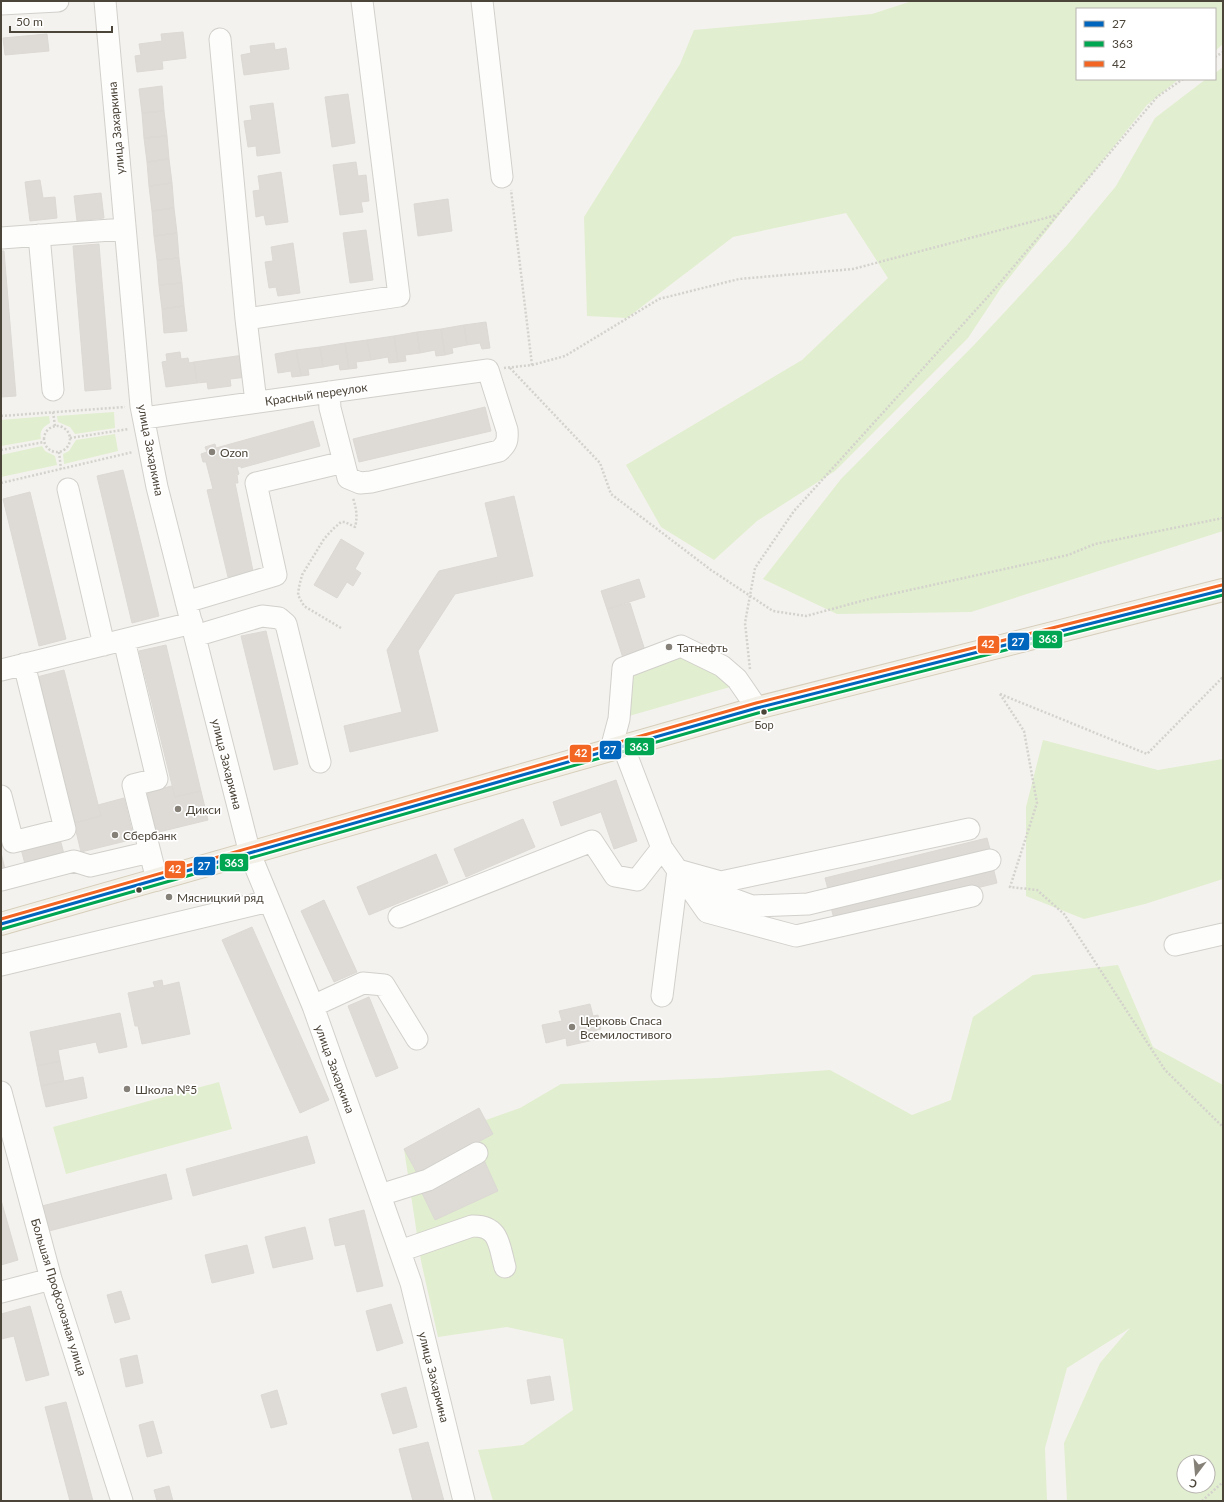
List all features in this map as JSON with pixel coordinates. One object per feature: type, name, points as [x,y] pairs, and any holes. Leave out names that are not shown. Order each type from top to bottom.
[{"type":"main road","points":[[1,924],[757,708],[1222,590]]},
{"type":"street","points":[[1,4],[58,1]]},
{"type":"street","name":"улица Захаркина","points":[[105,1],[143,417],[157,487],[250,854],[312,1006],[411,1283],[464,1501]]},
{"type":"street","points":[[246,319],[399,296],[362,1]]},
{"type":"street","points":[[482,1],[502,177]]},
{"type":"street","points":[[220,39],[246,319],[256,402]]},
{"type":"street","points":[[1,238],[125,229]]},
{"type":"street","points":[[39,235],[53,390]]},
{"type":"street","points":[[329,392],[330,408],[346,470],[360,483],[371,482],[499,451],[505,446],[508,440],[507,430],[488,370]]},
{"type":"street","name":"Красный переулок","points":[[143,417],[488,370]]},
{"type":"street","points":[[186,602],[276,575],[256,483],[346,470]]},
{"type":"street","points":[[68,489],[157,779],[134,785],[157,880]]},
{"type":"street","points":[[1,670],[114,642],[193,630],[262,616],[279,618],[286,624],[320,762]]},
{"type":"street","points":[[757,708],[737,679],[722,666],[681,646],[623,668],[617,747],[662,848],[707,912],[796,936],[972,896]]},
{"type":"street","points":[[24,664],[74,861]]},
{"type":"street","points":[[1,796],[22,875]]},
{"type":"street","points":[[13,842],[65,829]]},
{"type":"street","points":[[682,876],[721,882],[969,829]]},
{"type":"street","points":[[399,917],[592,841],[615,876],[637,880],[662,848]]},
{"type":"street","points":[[1,880],[74,861],[90,866],[150,852]]},
{"type":"street","points":[[682,876],[752,906],[808,904],[990,860]]},
{"type":"street","points":[[662,996],[682,876]]},
{"type":"street","points":[[1,965],[269,900]]},
{"type":"street","points":[[1176,945],[1223,934]]},
{"type":"street","points":[[312,1006],[363,983],[384,986],[417,1039]]},
{"type":"street","name":"Большая Профсоюзная улица","points":[[1,1092],[51,1279],[122,1501]]},
{"type":"street","points":[[380,1196],[428,1180],[476,1153]]},
{"type":"street","points":[[400,1251],[472,1226],[487,1227],[495,1233],[504,1267]]},
{"type":"street","points":[[1,1292],[51,1279]]},
{"type":"path","points":[[744,690],[751,676],[745,623],[755,568],[794,511],[993,290],[1157,96],[1181,80]]},
{"type":"path","points":[[502,177],[509,178],[532,365]]},
{"type":"path","points":[[488,370],[532,365],[565,356],[658,299],[739,279],[853,269],[1058,214]]},
{"type":"path","points":[[510,368],[600,463],[611,494],[711,570],[773,611],[806,616],[869,599],[1068,555],[1095,544],[1223,518]]},
{"type":"path","points":[[1,416],[54,412],[143,417]]},
{"type":"path","points":[[54,412],[55,426]]},
{"type":"path","points":[[70,438],[143,417]]},
{"type":"path","points":[[55,426],[63,427],[68,432],[70,438],[70,443],[66,449],[59,452],[52,452],[47,448],[44,442],[44,435],[48,429],[55,426]]},
{"type":"path","points":[[1,450],[44,442]]},
{"type":"path","points":[[1,483],[150,448]]},
{"type":"path","points":[[59,452],[61,469]]},
{"type":"path","points":[[341,628],[304,606],[298,595],[298,587],[302,575],[324,539],[333,529],[341,522],[355,526],[357,513],[346,470]]},
{"type":"path","points":[[1223,677],[1147,754],[1000,694],[1024,731],[1037,804],[1010,887],[1037,890],[1064,914],[1165,1070],[1223,1127]]},
{"type":"path","points":[[1202,1501],[1223,1482]]},
{"type":"green space","points":[[912,1],[1223,1],[1223,44],[1216,50],[1216,8],[1076,8],[1076,80],[1178,80],[1147,105],[1001,288],[968,338],[835,471],[757,521],[714,560],[661,527],[626,465],[802,360],[888,278],[846,213],[733,237],[627,318],[587,316],[584,217],[680,64],[694,30],[872,14]]},
{"type":"green space","points":[[1223,67],[1223,531],[971,612],[837,614],[763,579],[841,479],[974,345],[1068,244],[1116,186],[1155,118],[1205,80],[1216,80],[1216,72]]},
{"type":"green space","points":[[114,412],[115,428],[75,434],[70,427],[58,422],[57,416]]},
{"type":"green space","points":[[49,416],[50,423],[42,430],[41,439],[1,446],[1,420]]},
{"type":"green space","points":[[115,434],[118,451],[64,464],[63,454],[69,451],[76,440]]},
{"type":"green space","points":[[42,446],[45,451],[55,456],[57,465],[1,477],[1,455]]},
{"type":"green space","points":[[680,654],[717,672],[730,687],[629,716],[631,672]]},
{"type":"green space","points":[[1043,740],[1158,770],[1223,759],[1223,879],[1145,904],[1084,919],[1026,896],[1026,807]]},
{"type":"green space","points":[[1118,965],[1153,1047],[1223,1085],[1223,1501],[1067,1501],[1064,1443],[1100,1363],[1130,1328],[1067,1368],[1045,1448],[1047,1501],[493,1501],[478,1450],[523,1445],[573,1410],[563,1339],[507,1327],[438,1337],[421,1261],[404,1149],[520,1108],[561,1084],[717,1078],[830,1070],[912,1115],[951,1100],[973,1017],[1033,975]]},
{"type":"green space","points":[[219,1082],[232,1129],[66,1174],[53,1127]]},
{"type":"building","points":[[183,32],[186,58],[162,61],[163,69],[137,72],[135,56],[141,55],[139,44],[162,41],[161,34]]},
{"type":"building","points":[[47,34],[49,51],[5,55],[3,38]]},
{"type":"building","points":[[274,43],[275,50],[286,48],[289,69],[244,75],[241,55],[251,53],[250,46]]},
{"type":"building","points":[[162,86],[164,111],[142,113],[139,89]]},
{"type":"building","points":[[348,94],[355,143],[332,147],[325,97]]},
{"type":"building","points":[[273,103],[280,153],[257,156],[256,146],[248,147],[244,121],[252,120],[250,106]]},
{"type":"building","points":[[164,111],[167,136],[144,138],[142,113]]},
{"type":"building","points":[[167,136],[169,159],[147,162],[144,138]]},
{"type":"building","points":[[169,159],[172,183],[149,186],[147,162]]},
{"type":"building","points":[[356,162],[358,176],[366,175],[369,201],[361,202],[363,212],[340,215],[333,165]]},
{"type":"building","points":[[281,172],[288,222],[266,225],[264,215],[256,217],[253,191],[260,190],[258,176]]},
{"type":"building","points":[[40,180],[43,198],[55,197],[57,218],[30,221],[25,182]]},
{"type":"building","points":[[172,183],[174,208],[152,211],[149,186]]},
{"type":"building","points":[[101,193],[104,218],[77,221],[74,196]]},
{"type":"building","points":[[448,199],[452,231],[418,236],[414,204]]},
{"type":"building","points":[[174,208],[177,233],[154,236],[152,211]]},
{"type":"building","points":[[366,230],[373,280],[350,283],[343,233]]},
{"type":"building","points":[[177,233],[179,258],[157,260],[154,236]]},
{"type":"building","points":[[293,243],[300,293],[278,296],[276,287],[269,288],[265,262],[273,261],[271,247]]},
{"type":"building","points":[[99,244],[111,389],[85,391],[73,246]]},
{"type":"building","points":[[1,251],[4,251],[16,396],[1,397]]},
{"type":"building","points":[[179,258],[182,283],[159,285],[157,260]]},
{"type":"building","points":[[182,283],[184,306],[162,309],[159,285]]},
{"type":"building","points":[[184,306],[187,331],[164,333],[162,309]]},
{"type":"building","points":[[486,322],[490,348],[482,349],[480,343],[467,345],[464,325]]},
{"type":"building","points":[[464,325],[467,345],[452,348],[453,353],[445,355],[441,329]]},
{"type":"building","points":[[441,329],[445,355],[436,356],[435,350],[420,353],[417,332]]},
{"type":"building","points":[[417,332],[420,353],[405,355],[406,361],[398,362],[394,336]]},
{"type":"building","points":[[394,336],[398,362],[389,363],[388,357],[371,360],[367,340]]},
{"type":"building","points":[[367,340],[371,360],[356,362],[357,368],[349,369],[345,343]]},
{"type":"building","points":[[345,343],[349,369],[340,370],[339,364],[323,367],[320,347]]},
{"type":"building","points":[[320,347],[323,367],[308,369],[309,375],[301,376],[296,350]]},
{"type":"building","points":[[296,350],[301,376],[292,377],[291,371],[278,373],[275,354]]},
{"type":"building","points":[[180,352],[181,359],[188,358],[189,363],[194,362],[197,383],[166,387],[162,362],[167,361],[166,354]]},
{"type":"building","points":[[244,355],[247,377],[230,379],[231,386],[208,389],[207,382],[197,383],[194,362]]},
{"type":"building","points":[[485,407],[491,431],[359,462],[353,439]]},
{"type":"building","points":[[313,421],[320,446],[241,468],[241,466],[237,467],[239,474],[237,475],[238,483],[235,483],[253,571],[228,577],[207,490],[213,489],[206,462],[203,462],[201,454],[207,452],[205,447],[215,444],[216,448]]},
{"type":"building","points":[[123,470],[159,616],[132,623],[97,476]]},
{"type":"building","points":[[30,492],[66,639],[39,646],[3,499]]},
{"type":"building","points":[[514,496],[533,576],[455,594],[418,651],[438,731],[350,752],[344,726],[402,712],[387,650],[439,571],[498,557],[485,503]]},
{"type":"building","points":[[341,539],[364,553],[355,569],[361,573],[353,586],[347,582],[337,598],[314,585]]},
{"type":"building","points":[[639,579],[645,597],[607,609],[601,591]]},
{"type":"building","points":[[630,603],[647,657],[625,664],[607,609]]},
{"type":"building","points":[[266,631],[298,764],[274,770],[241,636]]},
{"type":"building","points":[[166,645],[201,791],[175,797],[139,651]]},
{"type":"building","points":[[64,670],[101,816],[74,823],[37,677]]},
{"type":"building","points":[[616,780],[637,841],[614,849],[601,812],[561,826],[553,802]]},
{"type":"building","name":"Дикси","points":[[172,786],[175,797],[201,791],[208,820],[155,833],[145,792]]},
{"type":"building","points":[[124,798],[134,839],[81,852],[74,823],[101,816],[98,805]]},
{"type":"building","points":[[523,819],[535,847],[466,877],[454,849]]},
{"type":"building","points":[[987,838],[991,853],[829,893],[825,878]]},
{"type":"building","points":[[60,839],[64,854],[25,864],[21,849]]},
{"type":"building","points":[[1,853],[5,869],[1,870]]},
{"type":"building","points":[[436,854],[448,883],[369,915],[357,887]]},
{"type":"building","points":[[993,867],[997,883],[835,923],[831,907]]},
{"type":"building","points":[[324,900],[357,972],[334,982],[301,911]]},
{"type":"building","points":[[252,927],[329,1100],[300,1113],[222,940]]},
{"type":"building","points":[[162,980],[163,986],[179,982],[190,1034],[142,1044],[138,1026],[135,1026],[128,993],[155,987],[153,982]]},
{"type":"building","points":[[369,997],[398,1068],[376,1077],[348,1006]]},
{"type":"building","name":"Церковь Спаса Всемилостивого","points":[[590,1004],[593,1016],[598,1015],[601,1029],[596,1030],[598,1039],[567,1046],[566,1038],[546,1043],[542,1025],[562,1021],[559,1011]]},
{"type":"building","points":[[120,1013],[127,1047],[99,1053],[96,1042],[58,1050],[60,1061],[37,1066],[30,1032]]},
{"type":"building","points":[[60,1061],[64,1081],[41,1086],[37,1066]]},
{"type":"building","points":[[83,1077],[87,1098],[46,1107],[41,1086]]},
{"type":"building","points":[[479,1108],[493,1134],[418,1175],[404,1149]]},
{"type":"building","points":[[307,1136],[315,1163],[193,1196],[186,1169]]},
{"type":"building","points":[[484,1160],[498,1191],[435,1220],[420,1189]]},
{"type":"building","points":[[166,1174],[172,1199],[49,1231],[42,1206]]},
{"type":"building","points":[[1,1200],[18,1260],[1,1265]]},
{"type":"building","points":[[364,1210],[383,1286],[357,1292],[345,1244],[335,1246],[329,1219]]},
{"type":"building","points":[[305,1227],[313,1259],[273,1268],[265,1237]]},
{"type":"building","points":[[247,1245],[254,1273],[212,1283],[205,1255]]},
{"type":"building","points":[[121,1291],[130,1319],[115,1323],[107,1295]]},
{"type":"building","points":[[391,1304],[403,1343],[377,1351],[366,1311]]},
{"type":"building","points":[[30,1306],[49,1375],[26,1381],[14,1336],[1,1339],[1,1314]]},
{"type":"building","points":[[137,1355],[143,1383],[126,1387],[120,1359]]},
{"type":"building","points":[[550,1376],[554,1400],[531,1404],[527,1380]]},
{"type":"building","points":[[406,1387],[417,1427],[393,1434],[381,1394]]},
{"type":"building","points":[[277,1390],[287,1424],[271,1428],[261,1395]]},
{"type":"building","points":[[66,1402],[93,1501],[70,1501],[45,1407]]},
{"type":"building","points":[[153,1421],[162,1453],[147,1457],[139,1425]]},
{"type":"building","points":[[428,1442],[444,1501],[413,1501],[399,1449]]},
{"type":"building","points":[[169,1486],[173,1501],[157,1501],[154,1490]]},
{"type":"transit line","name":"42","points":[[1,919],[756,703],[1222,585]]},
{"type":"transit line","name":"27","points":[[1,924],[757,708],[1223,590]]},
{"type":"transit line","name":"363","points":[[2,929],[758,713],[1223,595]]},
{"type":"place","name":"Ozon","points":[[212,452]]},
{"type":"place","name":"Татнефть","points":[[669,647]]},
{"type":"place","name":"Бор","points":[[764,712]]},
{"type":"place","name":"Дикси","points":[[178,809]]},
{"type":"place","name":"Сбербанк","points":[[115,835]]},
{"type":"place","name":"Мясницкий ряд","points":[[169,897]]},
{"type":"place","name":"Церковь Спаса Всемилостивого","points":[[572,1027]]},
{"type":"place","name":"Школа №5","points":[[127,1089]]}]
